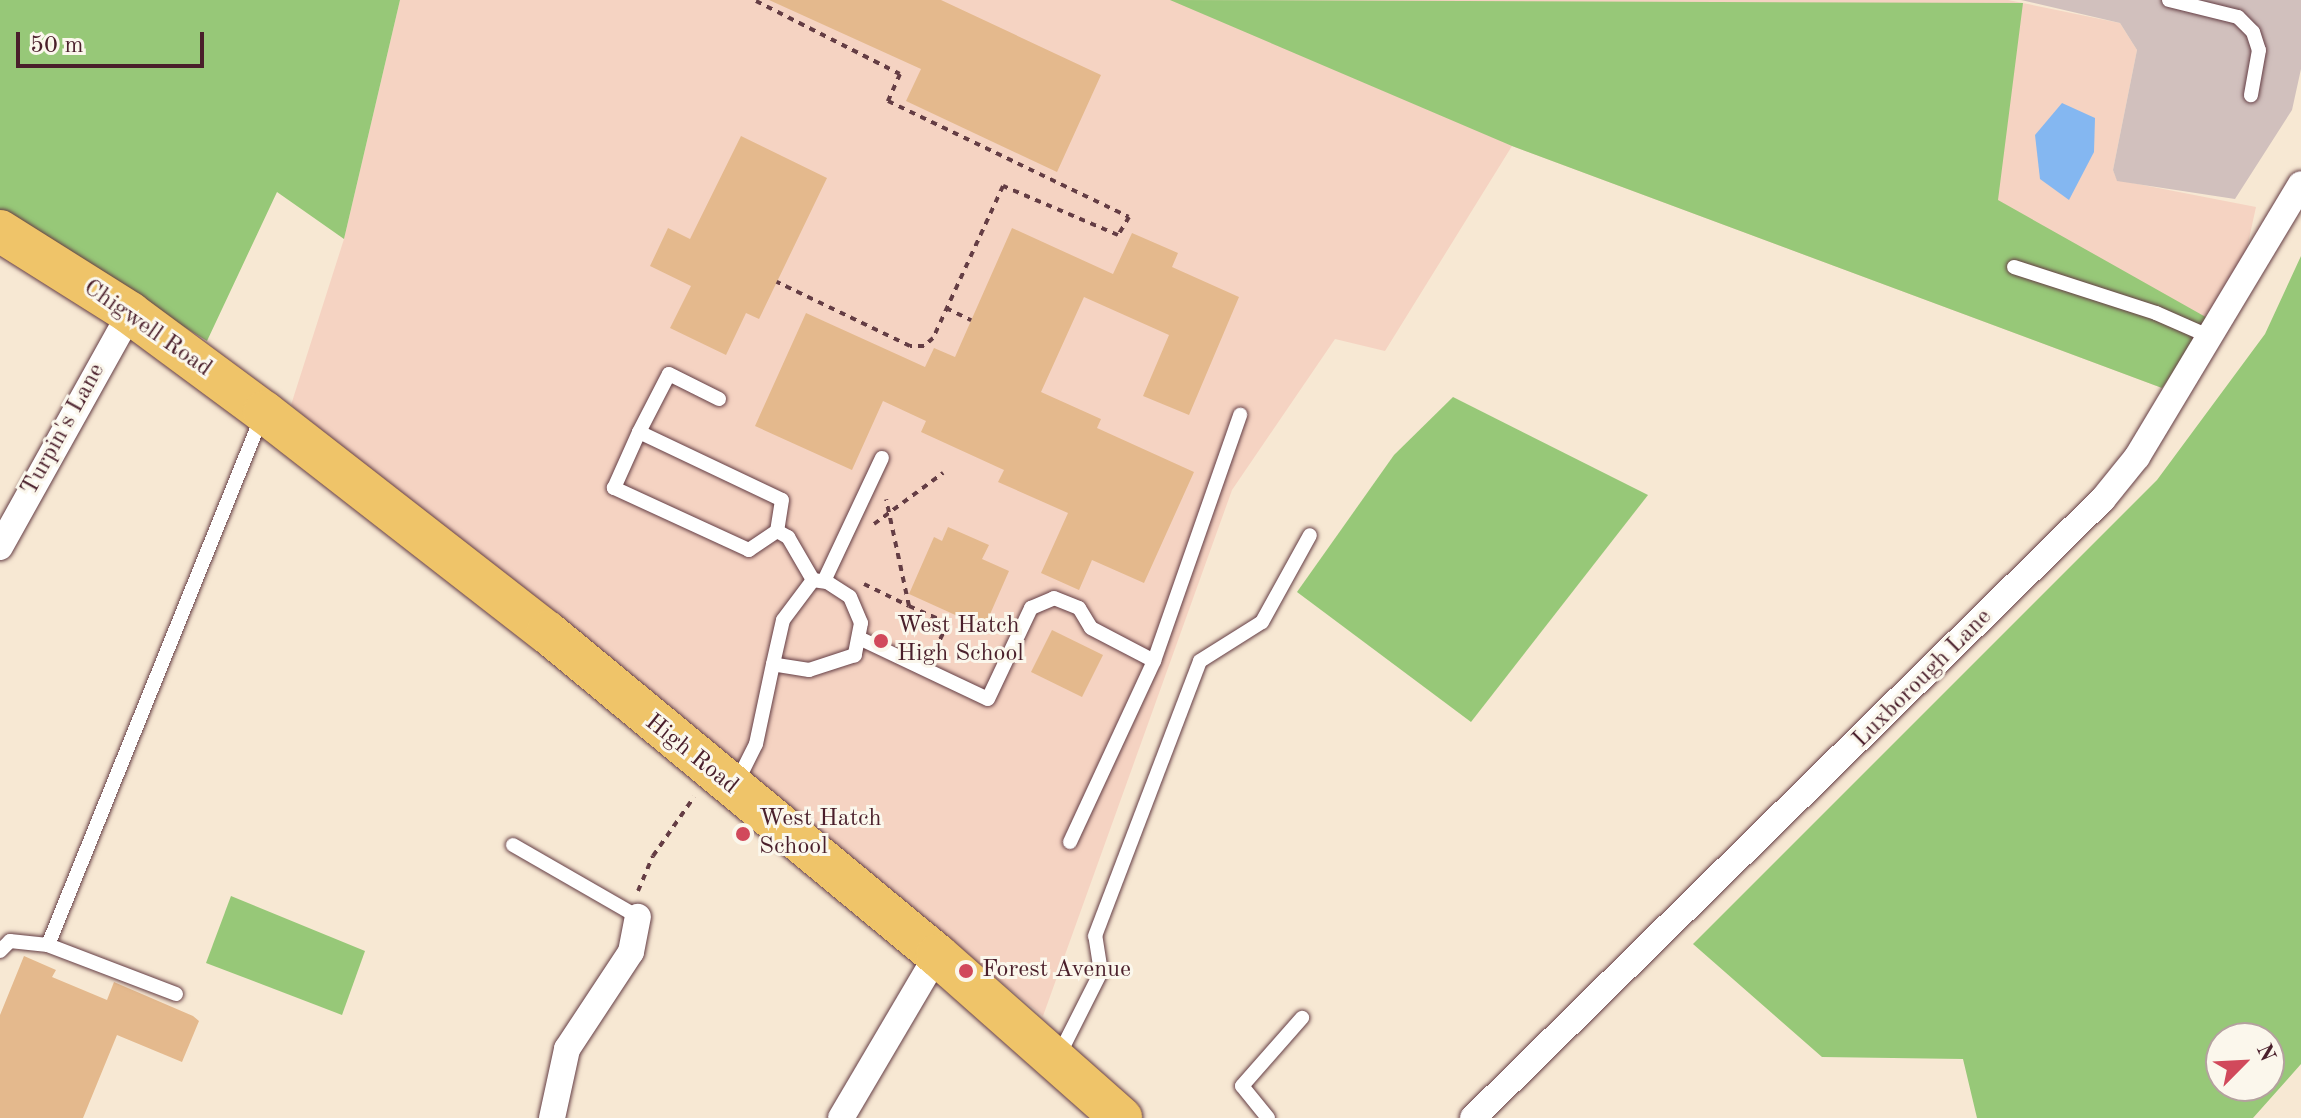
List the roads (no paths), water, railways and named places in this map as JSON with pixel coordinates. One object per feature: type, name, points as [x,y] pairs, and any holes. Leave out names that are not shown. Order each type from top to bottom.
[{"type":"main road","name":"Chigwell Road","points":[[0,231],[130,313],[278,422]]},
{"type":"main road","name":"High Road","points":[[278,422],[547,632],[722,781],[937,955],[1121,1118]]},
{"type":"street","name":"Luxborough Lane","points":[[1473,1118],[2103,499],[2137,457],[2206,335],[2301,184]]},
{"type":"street","name":"Turpin's Lane","points":[[0,547],[130,313]]},
{"type":"street","points":[[552,1118],[567,1049],[631,952],[638,917]]},
{"type":"street","points":[[841,1118],[937,955]]},
{"type":"lane","points":[[2169,0],[2238,17],[2253,32],[2259,50],[2251,95]]},
{"type":"lane","points":[[2014,267],[2156,313],[2206,335]]},
{"type":"lane","points":[[639,432],[782,500],[777,531],[749,550],[614,488],[639,432],[669,374],[719,399]]},
{"type":"lane","points":[[1070,842],[1154,661],[1240,415]]},
{"type":"lane","points":[[48,945],[278,422]]},
{"type":"lane","points":[[722,781],[756,744],[783,620],[826,571],[880,462]]},
{"type":"lane","points":[[773,664],[809,670],[839,662],[855,655],[861,639],[861,623],[850,597],[826,571],[777,531]]},
{"type":"lane","points":[[1057,1059],[1101,972],[1095,936],[1200,661],[1262,622],[1310,535]]},
{"type":"lane","points":[[861,639],[988,699],[1031,608],[1054,598],[1079,608],[1091,628],[1154,661]]},
{"type":"lane","points":[[513,845],[638,917]]},
{"type":"lane","points":[[0,951],[10,941],[48,945],[176,994]]},
{"type":"lane","points":[[1268,1118],[1242,1086],[1302,1018]]},
{"type":"water","points":[[2062,103],[2095,118],[2094,152],[2069,200],[2040,179],[2035,135]]},
{"type":"place","name":"West Hatch High School","points":[[881,641]]},
{"type":"place","name":"West Hatch School","points":[[743,834]]},
{"type":"place","name":"Forest Avenue","points":[[966,971]]}]
